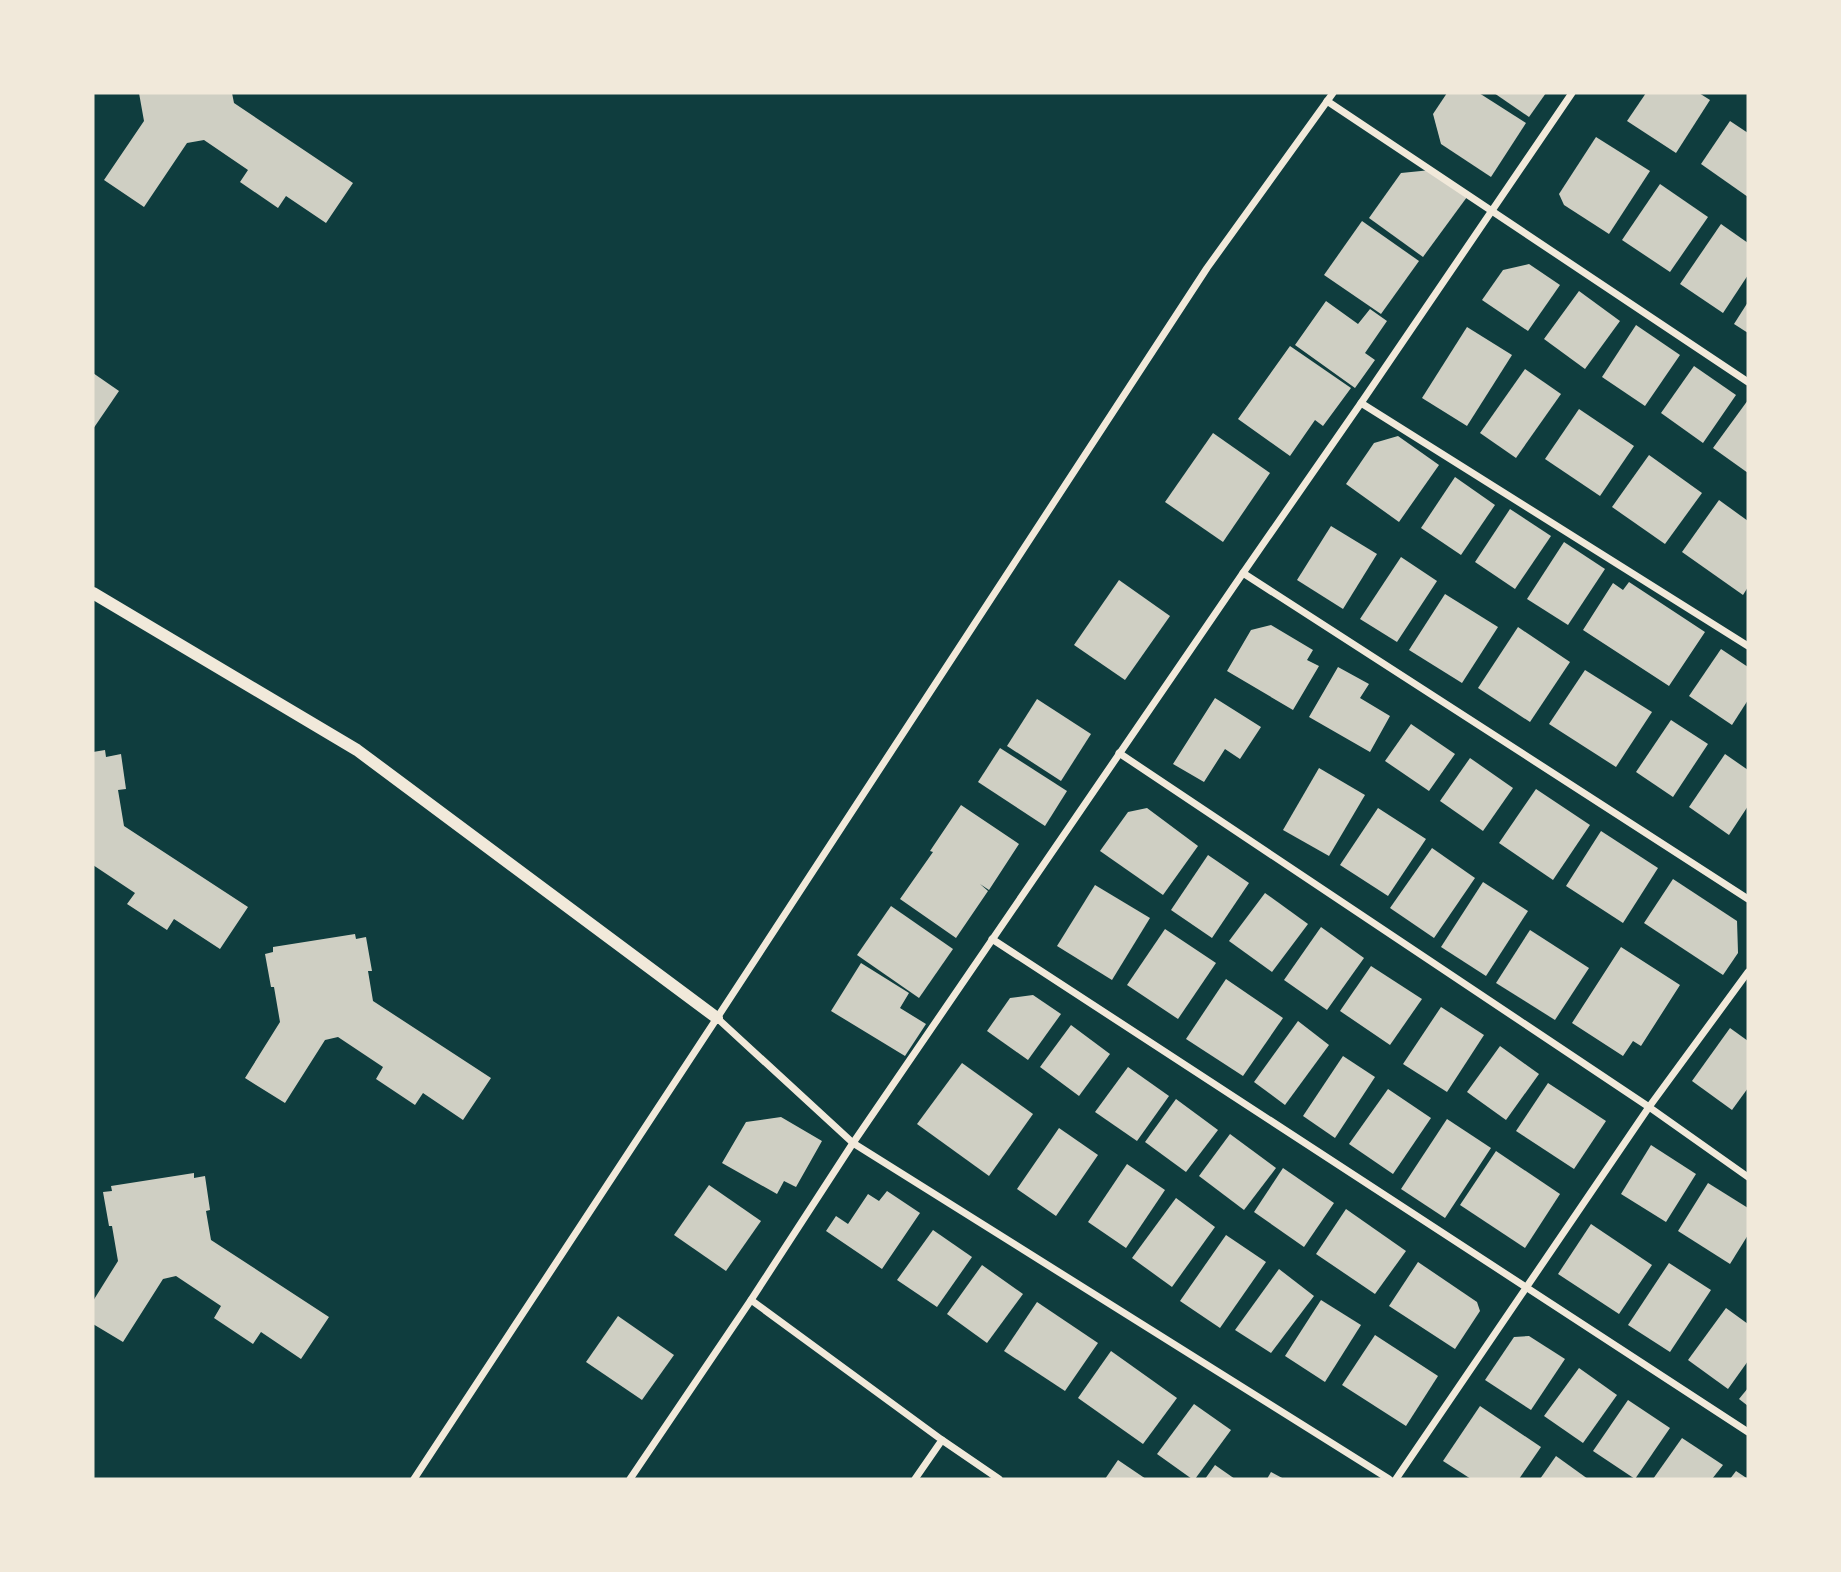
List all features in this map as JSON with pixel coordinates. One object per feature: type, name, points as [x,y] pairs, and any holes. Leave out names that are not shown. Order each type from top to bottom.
[{"type":"street","points":[[414,1479],[1207,268],[1333,93]]},
{"type":"street","points":[[630,1479],[853,1143],[1572,93]]},
{"type":"street","points":[[1327,101],[1748,382]]},
{"type":"street","points":[[1362,403],[1748,646]]},
{"type":"street","points":[[1243,573],[1748,899]]},
{"type":"street","points":[[93,593],[357,750],[717,1018],[853,1143],[1389,1479]]},
{"type":"street","points":[[1119,753],[1649,1107],[1748,1177]]},
{"type":"street","points":[[992,939],[1748,1432]]},
{"type":"street","points":[[1396,1479],[1649,1107],[1748,972]]},
{"type":"street","points":[[751,1300],[999,1479]]},
{"type":"street","points":[[915,1479],[942,1440]]},
{"type":"building","points":[[139,93],[232,93],[234,103],[353,183],[326,223],[286,196],[278,208],[240,182],[248,170],[204,140],[187,143],[144,207],[104,180],[144,121]]},
{"type":"building","points":[[1447,93],[1479,93],[1526,123],[1491,177],[1441,144],[1433,114]]},
{"type":"building","points":[[1494,93],[1546,93],[1529,117]]},
{"type":"building","points":[[1646,93],[1699,93],[1710,100],[1676,153],[1627,121]]},
{"type":"building","points":[[1730,121],[1748,133],[1748,197],[1701,164]]},
{"type":"building","points":[[1596,137],[1650,171],[1609,234],[1564,205],[1559,194]]},
{"type":"building","points":[[1431,170],[1467,197],[1423,257],[1369,218],[1401,173]]},
{"type":"building","points":[[1660,184],[1708,217],[1670,272],[1622,240]]},
{"type":"building","points":[[1362,221],[1419,261],[1381,314],[1324,275]]},
{"type":"building","points":[[1721,224],[1748,243],[1748,275],[1723,313],[1680,284]]},
{"type":"building","points":[[1529,264],[1560,285],[1528,331],[1482,300],[1503,270]]},
{"type":"building","points":[[1579,291],[1620,321],[1585,369],[1544,339]]},
{"type":"building","points":[[1326,301],[1358,324],[1370,309],[1387,321],[1365,353],[1375,360],[1355,388],[1295,345]]},
{"type":"building","points":[[1748,302],[1748,333],[1734,324]]},
{"type":"building","points":[[1636,325],[1680,355],[1645,406],[1602,377]]},
{"type":"building","points":[[1467,327],[1512,355],[1467,426],[1422,398]]},
{"type":"building","points":[[1290,346],[1351,388],[1323,426],[1315,420],[1290,456],[1238,419]]},
{"type":"building","points":[[1694,366],[1736,395],[1703,443],[1661,413]]},
{"type":"building","points":[[1525,369],[1561,394],[1516,458],[1480,433]]},
{"type":"building","points":[[93,373],[119,391],[93,429]]},
{"type":"building","points":[[1748,400],[1748,473],[1713,448]]},
{"type":"building","points":[[1579,409],[1634,446],[1600,496],[1545,459]]},
{"type":"building","points":[[1213,433],[1270,473],[1223,542],[1165,502]]},
{"type":"building","points":[[1398,436],[1439,465],[1399,522],[1346,484],[1374,443]]},
{"type":"building","points":[[1649,455],[1702,493],[1665,544],[1612,507]]},
{"type":"building","points":[[1455,477],[1495,505],[1461,555],[1421,528]]},
{"type":"building","points":[[1719,500],[1748,521],[1748,587],[1743,595],[1682,552]]},
{"type":"building","points":[[1510,509],[1551,536],[1515,589],[1475,562]]},
{"type":"building","points":[[1331,526],[1377,554],[1343,609],[1297,580]]},
{"type":"building","points":[[1564,542],[1605,569],[1568,625],[1527,599]]},
{"type":"building","points":[[1401,557],[1437,581],[1397,642],[1360,619]]},
{"type":"building","points":[[1119,580],[1170,616],[1125,680],[1074,645]]},
{"type":"building","points":[[1629,582],[1705,632],[1669,686],[1583,630],[1613,583],[1623,590]]},
{"type":"building","points":[[1445,594],[1498,627],[1462,683],[1409,650]]},
{"type":"building","points":[[1271,625],[1313,650],[1307,660],[1319,666],[1293,710],[1227,671],[1251,630]]},
{"type":"building","points":[[1518,627],[1570,662],[1530,722],[1478,688]]},
{"type":"building","points":[[1721,649],[1748,667],[1748,700],[1732,725],[1689,696]]},
{"type":"building","points":[[1338,667],[1369,684],[1360,698],[1390,716],[1370,752],[1309,717]]},
{"type":"building","points":[[1585,670],[1652,712],[1616,767],[1549,724]]},
{"type":"building","points":[[1215,698],[1261,727],[1240,759],[1225,749],[1204,782],[1173,764]]},
{"type":"building","points":[[1037,699],[1091,734],[1061,781],[1007,746]]},
{"type":"building","points":[[1671,720],[1708,744],[1673,797],[1636,772]]},
{"type":"building","points":[[1411,724],[1455,754],[1429,791],[1385,761]]},
{"type":"building","points":[[1000,748],[1067,791],[1045,826],[978,782]]},
{"type":"building","points":[[105,750],[106,757],[121,754],[126,789],[118,790],[124,826],[248,907],[220,949],[174,919],[167,930],[127,904],[135,893],[93,865],[93,752]]},
{"type":"building","points":[[1725,754],[1748,770],[1748,806],[1729,835],[1689,807]]},
{"type":"building","points":[[1470,758],[1513,788],[1483,831],[1440,801]]},
{"type":"building","points":[[1319,768],[1365,795],[1329,856],[1283,830]]},
{"type":"building","points":[[1536,789],[1590,825],[1553,880],[1499,843]]},
{"type":"building","points":[[961,805],[1019,844],[989,890],[980,884],[988,891],[956,938],[900,899]]},
{"type":"building","points":[[1147,808],[1198,846],[1163,895],[1100,851],[1128,812]]},
{"type":"building","points":[[1378,808],[1426,839],[1388,896],[1340,865]]},
{"type":"building","points":[[1601,831],[1658,868],[1623,923],[1566,886]]},
{"type":"building","points":[[1432,848],[1475,878],[1434,938],[1390,908]]},
{"type":"building","points":[[1208,855],[1249,883],[1212,938],[1171,910]]},
{"type":"building","points":[[1673,879],[1737,921],[1738,953],[1723,975],[1644,923]]},
{"type":"building","points":[[1483,882],[1528,911],[1486,976],[1441,947]]},
{"type":"building","points":[[1095,885],[1150,918],[1112,980],[1057,946]]},
{"type":"building","points":[[1265,893],[1308,924],[1272,972],[1229,941]]},
{"type":"building","points":[[891,906],[953,949],[919,998],[857,955]]},
{"type":"building","points":[[1321,927],[1364,958],[1327,1010],[1284,980]]},
{"type":"building","points":[[1165,929],[1216,963],[1178,1019],[1127,985]]},
{"type":"building","points":[[1530,930],[1589,968],[1555,1020],[1496,983]]},
{"type":"building","points":[[355,934],[356,939],[366,937],[372,971],[368,971],[373,1001],[491,1078],[463,1120],[423,1093],[415,1105],[376,1079],[383,1067],[338,1037],[325,1040],[285,1103],[245,1078],[280,1022],[265,954],[273,952],[273,947]]},
{"type":"building","points":[[1621,947],[1680,985],[1641,1046],[1633,1041],[1623,1056],[1572,1023]]},
{"type":"building","points":[[861,963],[909,993],[900,1008],[926,1024],[905,1056],[831,1011]]},
{"type":"building","points":[[1371,966],[1422,999],[1390,1045],[1340,1011]]},
{"type":"building","points":[[1226,979],[1283,1018],[1243,1076],[1186,1039]]},
{"type":"building","points":[[1033,995],[1061,1014],[1028,1060],[987,1031],[1010,998]]},
{"type":"building","points":[[1441,1007],[1484,1035],[1447,1092],[1403,1064]]},
{"type":"building","points":[[1298,1021],[1329,1045],[1285,1105],[1254,1082]]},
{"type":"building","points":[[1071,1025],[1110,1054],[1079,1096],[1040,1067]]},
{"type":"building","points":[[1730,1028],[1748,1041],[1748,1088],[1732,1110],[1692,1081]]},
{"type":"building","points":[[1500,1046],[1539,1074],[1506,1120],[1467,1092]]},
{"type":"building","points":[[1343,1056],[1375,1077],[1335,1138],[1303,1116]]},
{"type":"building","points":[[962,1063],[1033,1114],[989,1176],[917,1124]]},
{"type":"building","points":[[1128,1067],[1169,1096],[1137,1141],[1095,1112]]},
{"type":"building","points":[[1548,1083],[1606,1121],[1574,1169],[1516,1131]]},
{"type":"building","points":[[1388,1089],[1431,1118],[1393,1174],[1349,1144]]},
{"type":"building","points":[[1176,1099],[1218,1130],[1186,1172],[1145,1142]]},
{"type":"building","points":[[781,1117],[822,1141],[796,1187],[784,1181],[777,1194],[722,1163],[746,1122]]},
{"type":"building","points":[[1447,1119],[1491,1148],[1445,1218],[1401,1189]]},
{"type":"building","points":[[1059,1128],[1098,1155],[1056,1216],[1017,1189]]},
{"type":"building","points":[[1230,1134],[1276,1168],[1244,1210],[1199,1176]]},
{"type":"building","points":[[1651,1145],[1696,1174],[1666,1222],[1621,1194]]},
{"type":"building","points":[[1496,1151],[1560,1194],[1525,1248],[1460,1205]]},
{"type":"building","points":[[1127,1164],[1165,1190],[1126,1248],[1088,1222]]},
{"type":"building","points":[[1283,1168],[1334,1203],[1304,1247],[1254,1212]]},
{"type":"building","points":[[194,1173],[194,1178],[205,1176],[210,1210],[206,1211],[211,1240],[329,1317],[301,1359],[261,1332],[253,1344],[214,1318],[221,1306],[176,1276],[163,1279],[123,1342],[93,1324],[93,1301],[118,1261],[103,1192],[112,1191],[111,1186]]},
{"type":"building","points":[[1708,1183],[1748,1208],[1748,1235],[1730,1264],[1678,1231]]},
{"type":"building","points":[[709,1185],[761,1221],[726,1271],[674,1235]]},
{"type":"building","points":[[887,1191],[920,1213],[882,1269],[826,1231],[836,1216],[848,1224],[868,1194],[879,1201]]},
{"type":"building","points":[[1176,1198],[1215,1227],[1172,1287],[1132,1258]]},
{"type":"building","points":[[1346,1209],[1406,1251],[1375,1294],[1316,1254]]},
{"type":"building","points":[[1591,1224],[1652,1265],[1619,1314],[1558,1274]]},
{"type":"building","points":[[933,1230],[972,1257],[937,1307],[897,1280]]},
{"type":"building","points":[[1226,1235],[1266,1262],[1220,1328],[1180,1301]]},
{"type":"building","points":[[1418,1262],[1477,1302],[1480,1311],[1455,1349],[1389,1306]]},
{"type":"building","points":[[1669,1263],[1711,1290],[1670,1352],[1628,1325]]},
{"type":"building","points":[[982,1265],[1023,1294],[987,1343],[947,1314]]},
{"type":"building","points":[[1279,1269],[1314,1296],[1271,1353],[1235,1330]]},
{"type":"building","points":[[1321,1300],[1361,1325],[1325,1382],[1285,1356]]},
{"type":"building","points":[[1037,1302],[1098,1343],[1065,1391],[1004,1351]]},
{"type":"building","points":[[1726,1308],[1748,1324],[1748,1361],[1728,1389],[1688,1360]]},
{"type":"building","points":[[618,1316],[674,1355],[642,1400],[586,1362]]},
{"type":"building","points":[[1375,1335],[1438,1376],[1406,1426],[1342,1385]]},
{"type":"building","points":[[1529,1336],[1565,1359],[1531,1410],[1485,1380],[1514,1337]]},
{"type":"building","points":[[1111,1351],[1177,1398],[1143,1444],[1078,1398]]},
{"type":"building","points":[[1579,1368],[1617,1395],[1583,1443],[1544,1416]]},
{"type":"building","points":[[1748,1388],[1748,1406],[1739,1399]]},
{"type":"building","points":[[1628,1400],[1670,1428],[1635,1479],[1593,1451]]},
{"type":"building","points":[[1194,1404],[1231,1430],[1195,1479],[1192,1479],[1157,1454]]},
{"type":"building","points":[[1480,1406],[1541,1447],[1519,1479],[1471,1479],[1443,1461]]},
{"type":"building","points":[[1682,1438],[1723,1465],[1712,1479],[1653,1479]]},
{"type":"building","points":[[1556,1456],[1588,1479],[1540,1479]]},
{"type":"building","points":[[1118,1460],[1146,1479],[1105,1479]]},
{"type":"building","points":[[1215,1465],[1235,1479],[1205,1479]]},
{"type":"building","points":[[1736,1471],[1748,1479],[1730,1479]]},
{"type":"building","points":[[1271,1472],[1284,1479],[1267,1479]]}]
